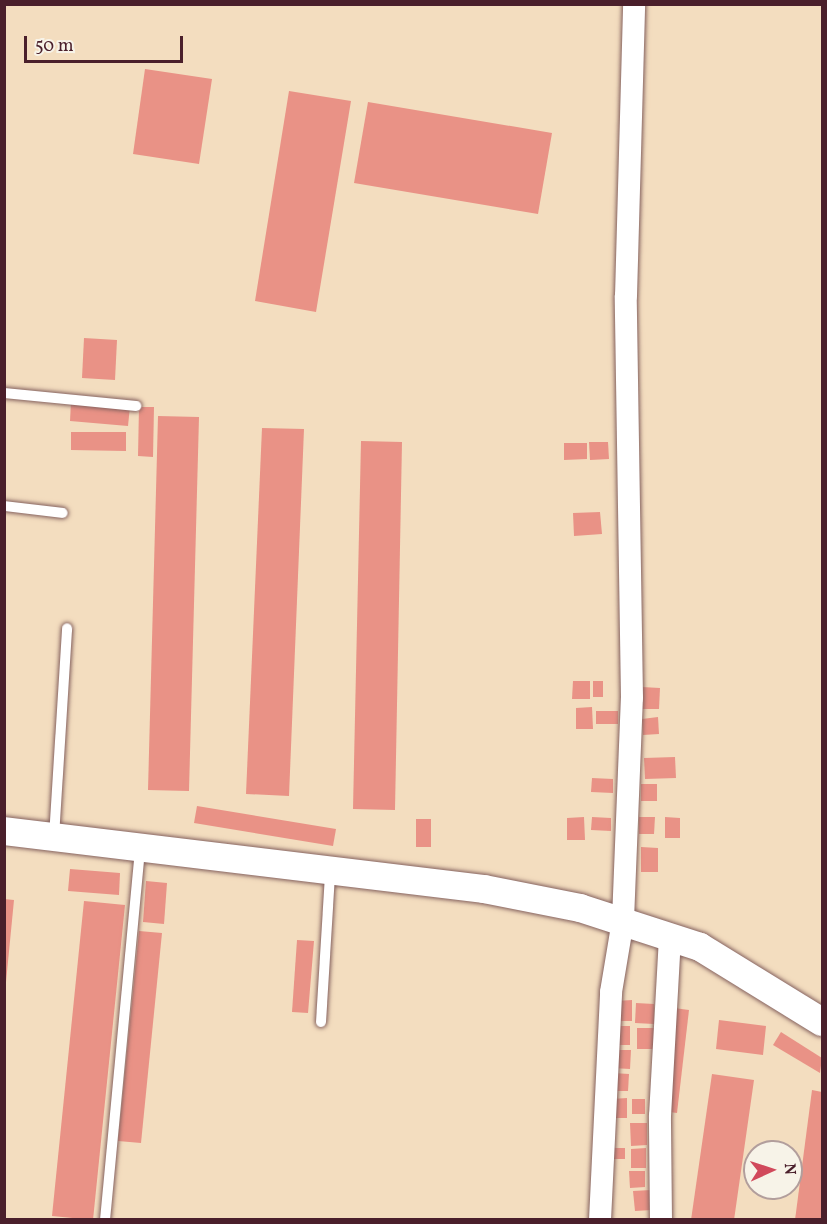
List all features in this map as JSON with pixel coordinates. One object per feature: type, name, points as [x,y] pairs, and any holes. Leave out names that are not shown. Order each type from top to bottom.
[{"type":"street","points":[[600,1220],[610,992],[623,920],[633,653],[626,296],[634,4]]},
{"type":"street","points":[[4,831],[484,889],[623,920],[700,947],[822,1022]]},
{"type":"street","points":[[661,1220],[660,1116],[670,936]]},
{"type":"lane","points":[[4,393],[136,406]]},
{"type":"lane","points":[[4,506],[63,513]]},
{"type":"lane","points":[[54,837],[67,628]]},
{"type":"lane","points":[[105,1220],[140,847]]},
{"type":"lane","points":[[321,1022],[331,870]]},
{"type":"building","points":[[145,69],[212,79],[199,164],[133,154]]},
{"type":"building","points":[[289,91],[351,101],[316,312],[255,301]]},
{"type":"building","points":[[368,102],[552,133],[538,214],[354,183]]},
{"type":"building","points":[[84,338],[117,340],[115,380],[82,378]]},
{"type":"building","points":[[71,402],[130,406],[128,426],[70,421]]},
{"type":"building","points":[[139,407],[154,407],[153,457],[138,456]]},
{"type":"building","points":[[158,416],[199,417],[189,791],[148,790]]},
{"type":"building","points":[[262,428],[304,429],[289,796],[246,794]]},
{"type":"building","points":[[71,432],[126,432],[126,451],[71,450]]},
{"type":"building","points":[[361,441],[402,442],[395,810],[353,809]]},
{"type":"building","points":[[589,442],[608,442],[609,459],[590,460]]},
{"type":"building","points":[[564,443],[587,443],[587,459],[564,460]]},
{"type":"building","points":[[600,512],[602,534],[574,536],[573,513]]},
{"type":"building","points":[[573,681],[590,681],[590,699],[572,699]]},
{"type":"building","points":[[593,681],[603,681],[603,697],[593,697]]},
{"type":"building","points":[[642,687],[660,688],[659,709],[642,709]]},
{"type":"building","points":[[592,707],[593,729],[576,729],[576,708]]},
{"type":"building","points":[[596,711],[618,711],[618,724],[596,724]]},
{"type":"building","points":[[658,717],[659,734],[643,735],[642,719]]},
{"type":"building","points":[[675,757],[676,778],[645,779],[644,758]]},
{"type":"building","points":[[592,778],[613,779],[613,793],[591,792]]},
{"type":"building","points":[[641,784],[657,784],[657,801],[641,801]]},
{"type":"building","points":[[197,806],[336,829],[333,846],[194,823]]},
{"type":"building","points":[[584,817],[585,840],[567,840],[567,818]]},
{"type":"building","points":[[592,817],[611,818],[611,831],[591,830]]},
{"type":"building","points":[[639,817],[655,817],[654,834],[639,834]]},
{"type":"building","points":[[665,817],[680,818],[680,838],[665,838]]},
{"type":"building","points":[[416,819],[431,819],[431,847],[416,847]]},
{"type":"building","points":[[641,847],[658,848],[658,872],[641,872]]},
{"type":"building","points":[[70,869],[120,873],[119,895],[68,891]]},
{"type":"building","points":[[146,881],[167,883],[164,924],[143,922]]},
{"type":"building","points":[[4,899],[14,900],[6,982],[4,982]]},
{"type":"building","points":[[84,901],[125,905],[93,1220],[52,1216]]},
{"type":"building","points":[[139,931],[162,933],[141,1143],[118,1141]]},
{"type":"building","points":[[297,940],[314,941],[308,1013],[292,1012]]},
{"type":"building","points":[[632,1000],[632,1021],[616,1021],[616,1001]]},
{"type":"building","points":[[636,1003],[654,1004],[654,1024],[635,1023]]},
{"type":"building","points":[[674,1008],[689,1010],[677,1113],[662,1111]]},
{"type":"building","points":[[719,1020],[766,1026],[763,1055],[716,1049]]},
{"type":"building","points":[[614,1026],[630,1026],[630,1045],[614,1045]]},
{"type":"building","points":[[637,1028],[656,1028],[656,1049],[637,1049]]},
{"type":"building","points":[[781,1032],[822,1058],[820,1073],[773,1045]]},
{"type":"building","points":[[613,1050],[631,1050],[630,1069],[612,1068]]},
{"type":"building","points":[[613,1073],[629,1074],[628,1091],[613,1091]]},
{"type":"building","points":[[712,1074],[754,1080],[745,1140],[743,1140],[743,1157],[734,1220],[691,1220]]},
{"type":"building","points":[[812,1090],[822,1092],[822,1220],[795,1220],[798,1200],[803,1200],[803,1159]]},
{"type":"building","points":[[627,1098],[627,1118],[611,1118],[611,1099]]},
{"type":"building","points":[[632,1099],[645,1099],[645,1114],[632,1114]]},
{"type":"building","points":[[630,1123],[647,1123],[647,1145],[631,1146]]},
{"type":"building","points":[[608,1148],[625,1148],[625,1159],[608,1159]]},
{"type":"building","points":[[646,1148],[646,1168],[631,1168],[631,1149]]},
{"type":"building","points":[[629,1171],[645,1171],[645,1187],[630,1188]]},
{"type":"building","points":[[651,1190],[652,1210],[635,1211],[633,1191]]}]
